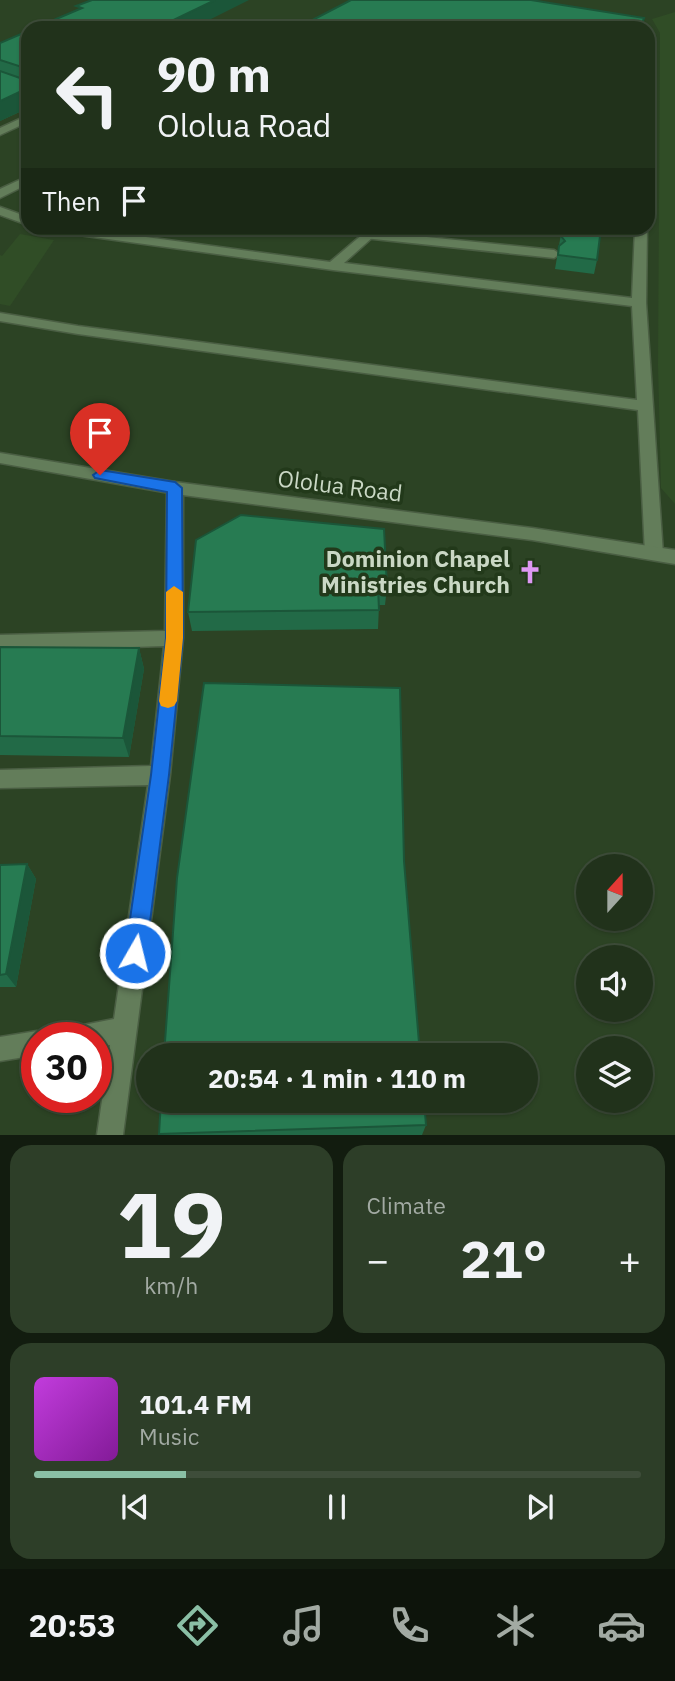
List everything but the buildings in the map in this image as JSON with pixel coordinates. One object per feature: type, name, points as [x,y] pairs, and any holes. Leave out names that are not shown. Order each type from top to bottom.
[{"type":"street","points":[[0,132],[21,122]]},
{"type":"street","points":[[0,194],[21,183]]},
{"type":"street","points":[[0,211],[21,218]]},
{"type":"street","points":[[108,235],[333,266],[639,303]]},
{"type":"street","points":[[333,266],[368,235]]},
{"type":"street","points":[[404,235],[554,254]]},
{"type":"street","points":[[641,235],[639,303],[654,554]]},
{"type":"street","points":[[0,317],[645,406]]},
{"type":"street","name":"Ololua Road","points":[[0,458],[175,488],[532,534],[675,557]]},
{"type":"street","points":[[110,1135],[160,775],[174,638],[175,488]]},
{"type":"street","points":[[0,643],[174,638]]},
{"type":"street","points":[[0,779],[160,775]]},
{"type":"street","points":[[112,1032],[125,1030]]},
{"type":"street","points":[[0,1049],[21,1046]]},
{"type":"shaded area","points":[[675,12],[675,504],[661,488],[658,365],[660,33],[652,19]]},
{"type":"shaded area","points":[[20,234],[54,240],[10,306],[0,304],[0,255],[2,256]]},
{"type":"slow traffic","points":[[168,701],[174,638],[174,592]]},
{"type":"place","name":"Dominion Chapel Ministries Church","points":[[530,572]]},
{"type":"route","points":[[100,475],[175,488],[174,638],[160,775],[135,953]]}]
